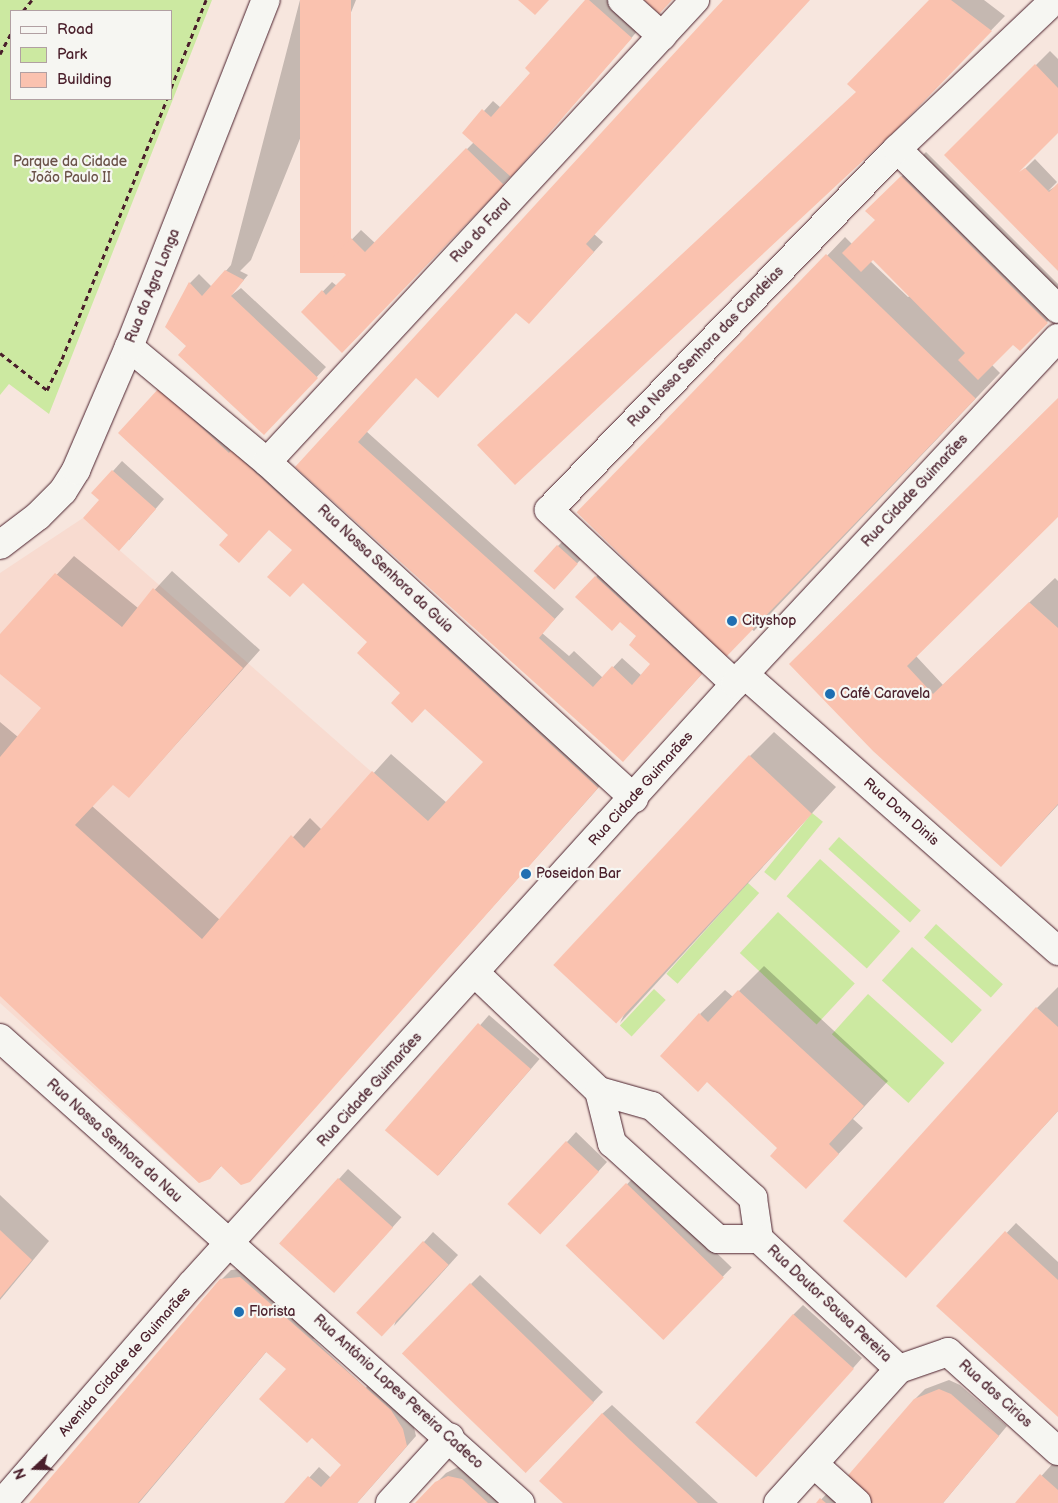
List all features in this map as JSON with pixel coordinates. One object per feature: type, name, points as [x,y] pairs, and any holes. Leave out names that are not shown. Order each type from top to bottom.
[{"type":"street","name":"Rua da Agra Longa","points":[[0,544],[38,516],[72,477],[129,348],[266,0]]},
{"type":"street","points":[[622,0],[662,36]]},
{"type":"street","name":"Rua do Farol","points":[[268,462],[695,0]]},
{"type":"street","name":"Rua Nossa Senhora das Candeias","points":[[740,679],[548,510],[897,148],[1048,8]]},
{"type":"street","points":[[897,148],[1058,309]]},
{"type":"street","name":"Rua Cidade Guimarães","points":[[229,1243],[740,679],[1058,338]]},
{"type":"street","name":"Rua Nossa Senhora da Guia","points":[[129,348],[268,462],[634,798]]},
{"type":"street","name":"Rua Dom Dinis","points":[[740,679],[1058,951]]},
{"type":"street","name":"Rua Doutor Sousa Pereira","points":[[475,973],[599,1091],[652,1106],[753,1198],[759,1239],[899,1369]]},
{"type":"street","name":"Rua Nossa Senhora da Nau","points":[[0,1038],[229,1243]]},
{"type":"street","name":"Rua Doutor Sousa Pereira","points":[[599,1091],[612,1143],[718,1239],[759,1239]]},
{"type":"street","name":"Rua António Lopes Pereira Cadeco","points":[[229,1243],[450,1437],[520,1503]]},
{"type":"street","name":"Avenida Cidade de Guimarães","points":[[2,1503],[229,1243]]},
{"type":"street","name":"Rua dos Cirios","points":[[899,1369],[948,1352],[1058,1451]]},
{"type":"street","points":[[778,1503],[899,1369]]},
{"type":"street","points":[[390,1503],[450,1437]]},
{"type":"street","points":[[814,1464],[857,1503]]},
{"type":"path","points":[[172,85],[206,0]]},
{"type":"path","points":[[0,54],[10,35]]},
{"type":"path","points":[[0,353],[47,390],[62,359],[167,100]]},
{"type":"shaded area","points":[[83,518],[507,891],[241,1185],[221,1166],[210,1179],[199,1183],[0,1003],[0,573]]},
{"type":"green space","name":"Parque da Cidade João Paulo II","points":[[0,0],[212,0],[49,414],[9,384],[0,395]]},
{"type":"green space","points":[[812,813],[823,822],[775,881],[764,872]]},
{"type":"green space","points":[[839,837],[921,911],[910,922],[828,849]]},
{"type":"green space","points":[[820,859],[900,931],[867,968],[787,896]]},
{"type":"green space","points":[[748,883],[759,893],[678,984],[666,974]]},
{"type":"green space","points":[[778,912],[855,984],[817,1025],[740,953]]},
{"type":"green space","points":[[936,924],[1003,984],[991,998],[924,937]]},
{"type":"green space","points":[[912,947],[982,1010],[952,1043],[882,980]]},
{"type":"green space","points":[[654,989],[666,1000],[632,1036],[620,1026]]},
{"type":"green space","points":[[868,994],[945,1063],[908,1103],[832,1034]]},
{"type":"building","points":[[300,0],[351,0],[351,273],[300,273]]},
{"type":"building","points":[[518,0],[549,0],[535,15]]},
{"type":"building","points":[[585,0],[589,0],[632,38],[511,177],[462,133],[482,109],[491,117],[530,73],[525,68]]},
{"type":"building","points":[[644,0],[672,0],[659,14]]},
{"type":"building","points":[[723,0],[810,0],[586,244],[594,252],[529,324],[516,313],[438,398],[416,378],[358,442],[555,619],[539,638],[593,687],[612,666],[632,685],[650,664],[629,645],[636,636],[620,622],[612,631],[575,597],[595,576],[702,674],[623,762],[295,467]]},
{"type":"building","points":[[929,0],[951,0],[992,31],[897,129],[515,485],[477,445],[856,92],[847,84]]},
{"type":"building","points":[[1035,64],[1058,88],[1058,133],[1019,172],[1025,168],[1049,192],[1058,183],[1058,271],[944,155]]},
{"type":"building","points":[[466,148],[504,185],[342,353],[301,312],[322,290],[326,295],[346,275],[331,260],[351,238],[365,252]]},
{"type":"building","points":[[901,176],[1048,323],[1020,351],[1013,345],[978,380],[958,360],[965,353],[873,260],[861,272],[842,253],[875,220],[865,211]]},
{"type":"building","points":[[826,254],[976,398],[726,657],[577,512]]},
{"type":"building","points":[[225,270],[244,280],[231,296],[318,378],[264,435],[178,355],[186,346],[165,327],[189,282],[202,296]]},
{"type":"building","points":[[159,388],[229,453],[231,450],[598,788],[250,1182],[241,1185],[221,1166],[210,1179],[199,1183],[0,996],[0,757],[41,708],[0,674],[0,634],[55,573],[122,627],[153,588],[243,668],[129,798],[113,785],[75,825],[202,939],[291,835],[304,848],[372,771],[428,821],[483,762],[425,709],[412,723],[391,703],[400,693],[357,653],[367,642],[303,583],[290,597],[267,577],[292,550],[269,530],[239,563],[219,545],[228,535],[118,433]]},
{"type":"building","points":[[1058,398],[1058,517],[907,666],[933,694],[1029,602],[1058,628],[1058,804],[1001,867],[873,751],[789,664]]},
{"type":"building","points":[[112,470],[156,509],[119,551],[83,518],[99,500],[91,493]]},
{"type":"building","points":[[557,545],[578,564],[554,590],[534,571]]},
{"type":"building","points":[[749,755],[812,814],[616,1024],[553,965]]},
{"type":"building","points":[[738,990],[864,1106],[829,1144],[839,1154],[806,1189],[770,1156],[777,1148],[707,1082],[698,1092],[660,1056],[699,1013],[708,1022]]},
{"type":"building","points":[[1036,1007],[1058,1027],[1058,1111],[906,1278],[843,1221]]},
{"type":"building","points":[[478,1023],[531,1069],[438,1176],[385,1130]]},
{"type":"building","points":[[566,1141],[599,1172],[540,1235],[507,1204]]},
{"type":"building","points":[[338,1178],[393,1228],[334,1293],[279,1243]]},
{"type":"building","points":[[626,1183],[724,1277],[663,1340],[566,1246]]},
{"type":"building","points":[[0,1230],[32,1260],[0,1298]]},
{"type":"building","points":[[1005,1231],[1058,1280],[1058,1417],[936,1306]]},
{"type":"building","points":[[423,1241],[449,1265],[382,1337],[356,1313]]},
{"type":"building","points":[[240,1277],[391,1410],[403,1429],[407,1446],[357,1503],[284,1503],[308,1476],[321,1487],[341,1465],[312,1438],[307,1443],[259,1399],[286,1369],[266,1352],[138,1503],[29,1503],[220,1279]]},
{"type":"building","points":[[470,1283],[594,1402],[526,1473],[402,1353]]},
{"type":"building","points":[[793,1314],[854,1369],[756,1477],[695,1422]]},
{"type":"building","points":[[939,1389],[951,1394],[999,1436],[943,1503],[870,1503],[844,1480],[914,1399]]},
{"type":"building","points":[[602,1413],[698,1503],[563,1503],[539,1481]]},
{"type":"building","points":[[1040,1474],[1058,1490],[1058,1503],[1015,1503]]},
{"type":"building","points":[[448,1476],[462,1479],[488,1503],[415,1503],[435,1482]]},
{"type":"building","points":[[820,1498],[826,1503],[816,1503]]},
{"type":"place","name":"Cityshop","points":[[732,621]]},
{"type":"place","name":"Café Caravela","points":[[830,694]]},
{"type":"place","name":"Poseidon Bar","points":[[526,874]]},
{"type":"place","name":"Florista","points":[[239,1312]]}]
